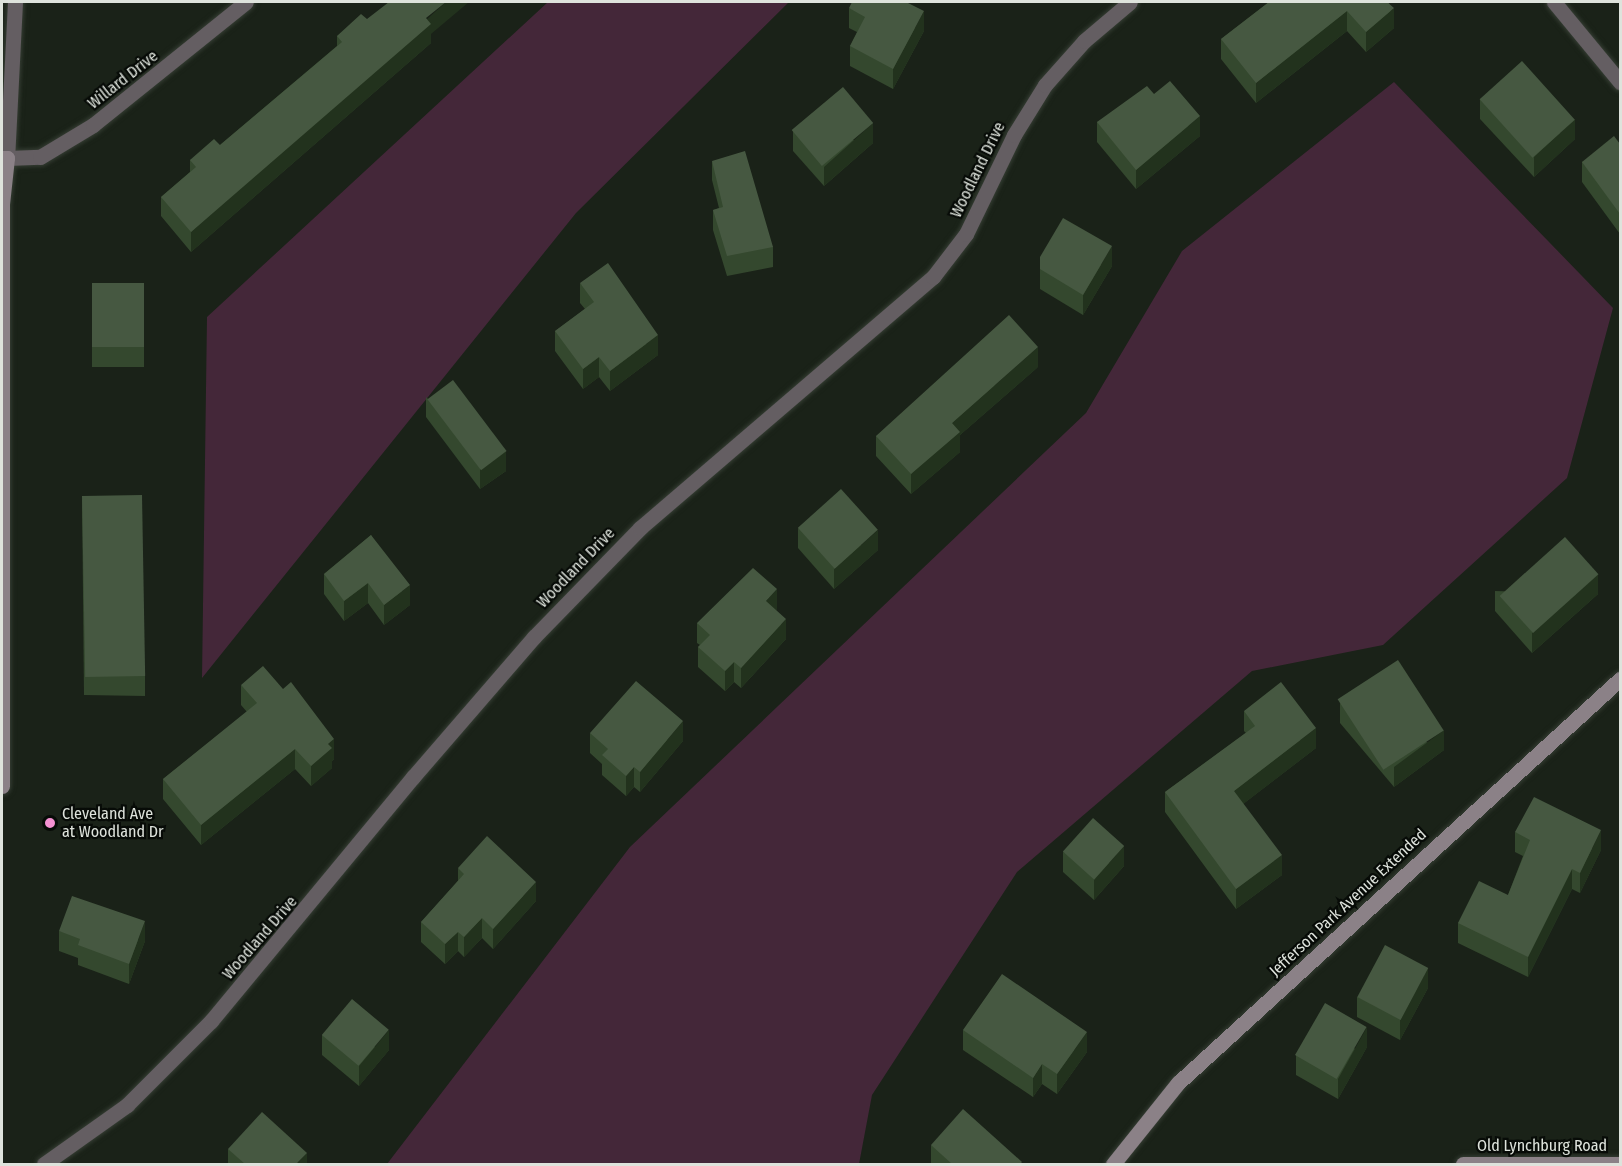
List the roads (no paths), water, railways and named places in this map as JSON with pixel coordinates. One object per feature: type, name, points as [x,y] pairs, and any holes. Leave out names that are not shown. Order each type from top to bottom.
[{"type":"street","points":[[2,786],[2,204],[15,2]]},
{"type":"street","name":"Willard Drive","points":[[4,158],[40,157],[93,125],[246,2]]},
{"type":"street","name":"Woodland Drive","points":[[44,1164],[127,1105],[211,1021],[300,919],[412,777],[534,637],[640,528],[933,277],[966,234],[1014,135],[1045,85],[1084,41],[1130,2]]},
{"type":"street","points":[[1554,2],[1620,82]]},
{"type":"street","name":"Jefferson Park Avenue Extended","points":[[1113,1164],[1178,1083],[1620,679]]},
{"type":"street","name":"Old Lynchburg Road","points":[[1463,1164],[1620,1164]]},
{"type":"place","name":"Cleveland Ave at Woodland Dr","points":[[50,823]]}]
